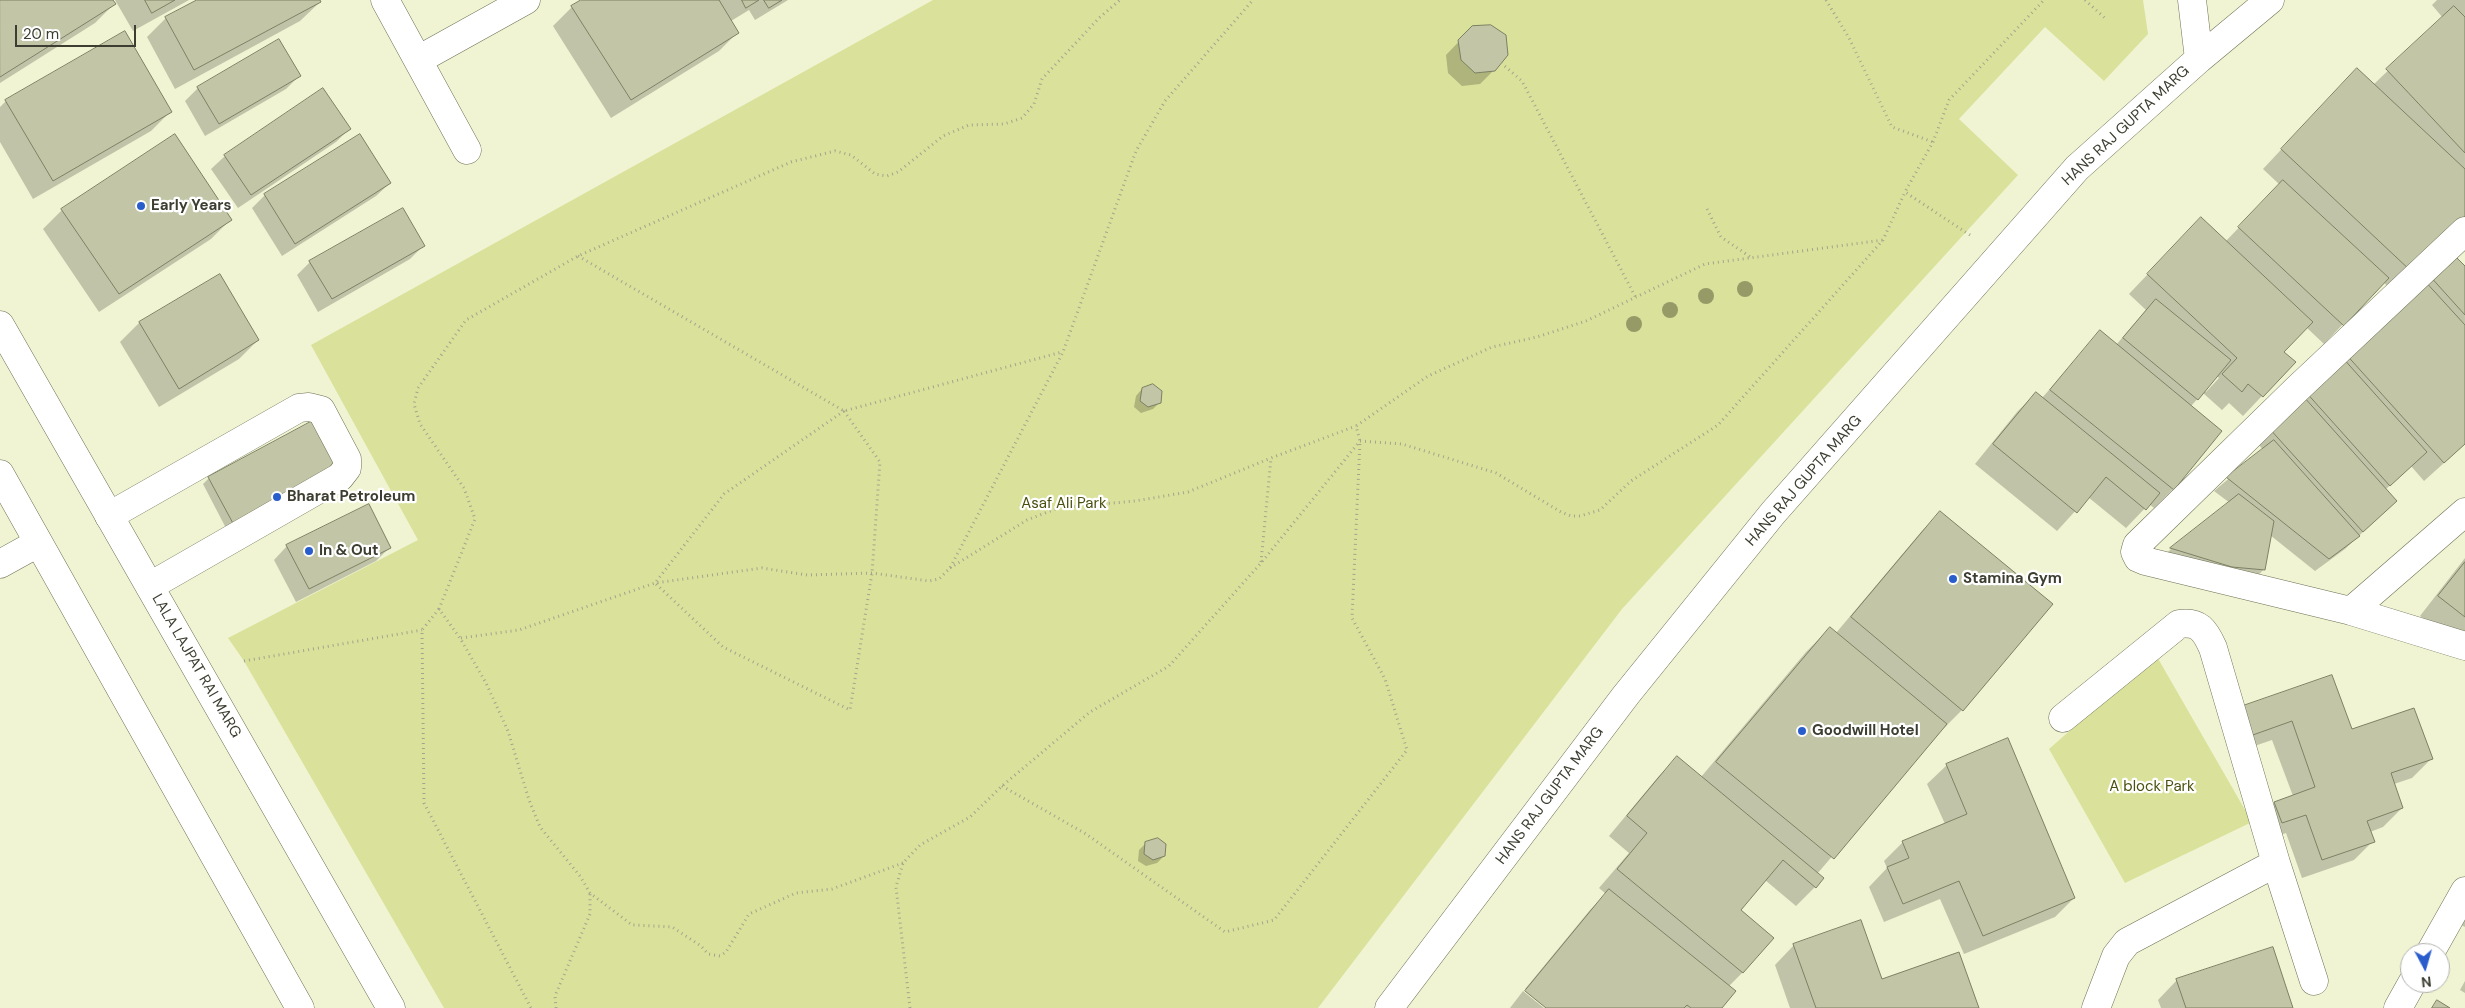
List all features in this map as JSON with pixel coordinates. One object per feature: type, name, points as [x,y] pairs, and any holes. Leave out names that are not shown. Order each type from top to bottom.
[{"type":"street","points":[[385,0],[467,150]]},
{"type":"street","points":[[418,60],[526,0]]},
{"type":"street","points":[[2192,0],[2199,59]]},
{"type":"street","name":"HANS RAJ GUPTA MARG","points":[[1389,1008],[1626,695],[1774,514],[2000,255],[2077,168],[2199,59],[2270,0]]},
{"type":"street","points":[[2465,231],[2297,388],[2136,545],[2135,552],[2138,558],[2145,561],[2351,611],[2465,646]]},
{"type":"street","name":"LALA LAJPAT RAI MARG","points":[[0,325],[391,1008]]},
{"type":"street","points":[[109,516],[299,408],[308,407],[321,410],[347,459],[347,468],[340,477],[150,586]]},
{"type":"street","points":[[0,474],[300,1008]]},
{"type":"street","points":[[2351,611],[2465,512]]},
{"type":"street","points":[[0,564],[38,542]]},
{"type":"street","points":[[2063,718],[2179,624],[2196,624],[2205,630],[2213,648],[2276,863],[2314,981]]},
{"type":"street","points":[[2096,1008],[2116,956],[2127,942],[2276,863]]},
{"type":"street","points":[[2436,943],[2465,891]]},
{"type":"street","points":[[2398,1008],[2406,993]]},
{"type":"path","points":[[244,661],[422,630],[440,609],[475,519],[464,488],[420,424],[414,404],[418,388],[466,320],[578,256],[791,162],[835,151],[851,155],[875,174],[887,176],[898,172],[942,136],[969,125],[1004,124],[1022,118],[1034,104],[1042,79],[1099,18],[1120,0]]},
{"type":"path","points":[[950,568],[1063,352],[1136,152],[1165,101],[1253,0]]},
{"type":"path","points":[[1826,0],[1849,38],[1892,127],[1933,142]]},
{"type":"path","points":[[1360,441],[1402,444],[1496,473],[1561,512],[1571,516],[1591,514],[1600,510],[1630,481],[1718,424],[1882,240],[1905,192],[1933,142],[1949,100],[2044,0]]},
{"type":"path","points":[[2084,0],[2106,19]]},
{"type":"path","points":[[1501,63],[1522,81],[1636,298]]},
{"type":"path","points":[[1905,192],[2000,255]]},
{"type":"path","points":[[1707,208],[1721,237],[1753,258]]},
{"type":"path","points":[[460,638],[520,630],[655,583],[762,568],[807,575],[872,573],[929,581],[939,579],[950,568],[1027,520],[1058,508],[1135,501],[1188,492],[1356,426],[1428,376],[1492,347],[1537,337],[1586,321],[1704,264],[1882,240]]},
{"type":"path","points":[[578,256],[844,412],[880,462],[872,573],[850,710],[723,648],[655,583]]},
{"type":"path","points":[[655,583],[724,494],[844,412],[1063,352]]},
{"type":"path","points":[[1002,786],[1086,834],[1225,932],[1274,920],[1406,750],[1385,679],[1352,618],[1360,441],[1356,426]]},
{"type":"path","points":[[440,609],[460,638],[486,683],[508,730],[529,800],[540,827],[580,876],[590,893],[632,925],[672,927],[701,946],[708,954],[714,956],[726,952],[750,914],[796,892],[832,889],[903,863],[920,845],[970,817],[1002,786],[1090,712],[1168,666],[1261,563],[1360,441]]},
{"type":"path","points":[[1261,563],[1271,458]]},
{"type":"path","points":[[422,630],[424,803],[531,1008]]},
{"type":"path","points":[[903,863],[896,887],[910,1008]]},
{"type":"path","points":[[556,1008],[555,996],[590,914],[590,893]]},
{"type":"green space","name":"Asaf Ali Park","points":[[933,0],[2143,0],[2148,34],[2104,81],[2045,27],[1959,119],[2018,175],[1622,609],[1318,1008],[444,1008],[244,661],[228,638],[418,540],[311,345]]},
{"type":"green space","name":"A block Park","points":[[2156,655],[2252,822],[2125,883],[2049,749]]},
{"type":"building","points":[[0,0],[113,0],[116,4],[0,77]]},
{"type":"building","points":[[145,0],[175,0],[152,13]]},
{"type":"building","points":[[197,0],[320,0],[321,2],[194,70],[165,17]]},
{"type":"building","points":[[581,0],[719,0],[739,33],[631,100],[571,6]]},
{"type":"building","points":[[742,0],[759,0],[746,8]]},
{"type":"building","points":[[764,0],[782,0],[769,8]]},
{"type":"building","points":[[2454,6],[2465,17],[2465,153],[2386,69]]},
{"type":"building","points":[[1491,25],[1506,35],[1508,55],[1495,71],[1475,73],[1461,60],[1458,40],[1472,26]]},
{"type":"building","points":[[125,31],[172,112],[53,181],[5,100]]},
{"type":"building","points":[[279,39],[301,76],[219,124],[197,87]]},
{"type":"building","points":[[2357,68],[2465,169],[2465,217],[2412,272],[2281,149]]},
{"type":"building","points":[[323,88],[351,129],[251,195],[224,155]]},
{"type":"building","points":[[175,134],[232,220],[119,294],[61,209]]},
{"type":"building","points":[[360,134],[391,183],[295,244],[264,194]]},
{"type":"building","points":[[2283,180],[2389,278],[2344,326],[2238,227]]},
{"type":"building","points":[[403,208],[425,246],[332,299],[309,261]]},
{"type":"building","points":[[2201,217],[2313,322],[2284,352],[2296,362],[2263,397],[2248,384],[2242,392],[2222,374],[2237,358],[2147,274]]},
{"type":"building","points":[[2452,253],[2465,266],[2465,315],[2428,274]]},
{"type":"building","points":[[220,274],[259,340],[179,389],[139,322]]},
{"type":"building","points":[[2423,279],[2465,325],[2465,444],[2444,463],[2343,351]]},
{"type":"building","points":[[2156,299],[2231,360],[2198,400],[2123,338]]},
{"type":"building","points":[[2100,330],[2222,431],[2174,490],[2050,390]]},
{"type":"building","points":[[2341,356],[2427,452],[2390,486],[2304,390]]},
{"type":"building","points":[[1153,384],[1162,391],[1161,403],[1148,407],[1140,401],[1142,388]]},
{"type":"building","points":[[2036,392],[2160,493],[2146,510],[2106,477],[2077,513],[1993,444]]},
{"type":"building","points":[[2303,396],[2397,501],[2363,532],[2268,427]]},
{"type":"building","points":[[316,419],[340,462],[235,527],[208,477]]},
{"type":"building","points":[[2274,440],[2360,536],[2329,559],[2226,477]]},
{"type":"building","points":[[2239,494],[2274,521],[2265,570],[2232,567],[2170,548]]},
{"type":"building","points":[[369,504],[391,548],[309,589],[286,545]]},
{"type":"building","points":[[1940,511],[2053,604],[1963,711],[1851,617]]},
{"type":"building","points":[[2465,562],[2465,617],[2438,596]]},
{"type":"building","points":[[1830,627],[1947,724],[1834,859],[1716,762]]},
{"type":"building","points":[[2332,675],[2352,729],[2414,708],[2433,759],[2391,773],[2403,808],[2367,821],[2375,842],[2322,860],[2306,815],[2282,823],[2274,802],[2315,787],[2292,721],[2250,736],[2240,707]]},
{"type":"building","points":[[2008,738],[2075,898],[1983,936],[1959,881],[1903,904],[1887,867],[1909,858],[1902,841],[1967,814],[1946,764]]},
{"type":"building","points":[[1677,756],[1824,878],[1816,888],[1783,860],[1741,910],[1774,938],[1743,973],[1617,869],[1647,833],[1627,816]]},
{"type":"building","points":[[1158,838],[1166,844],[1165,856],[1153,860],[1144,854],[1145,842]]},
{"type":"building","points":[[1609,889],[1736,991],[1722,1008],[1691,1008],[1687,1005],[1684,1008],[1546,1008],[1525,991]]},
{"type":"building","points":[[1861,920],[1882,979],[1959,952],[1979,1008],[1816,1008],[1793,944]]},
{"type":"building","points":[[2273,947],[2293,1008],[2186,1008],[2176,979]]},
{"type":"building","points":[[2437,1000],[2450,1008],[2432,1008]]},
{"type":"place","name":"Early Years","points":[[141,206]]},
{"type":"place","name":"Bharat Petroleum","points":[[277,497]]},
{"type":"place","name":"In & Out","points":[[309,551]]},
{"type":"place","name":"Stamina Gym","points":[[1953,579]]},
{"type":"place","name":"Goodwill Hotel","points":[[1802,731]]}]
